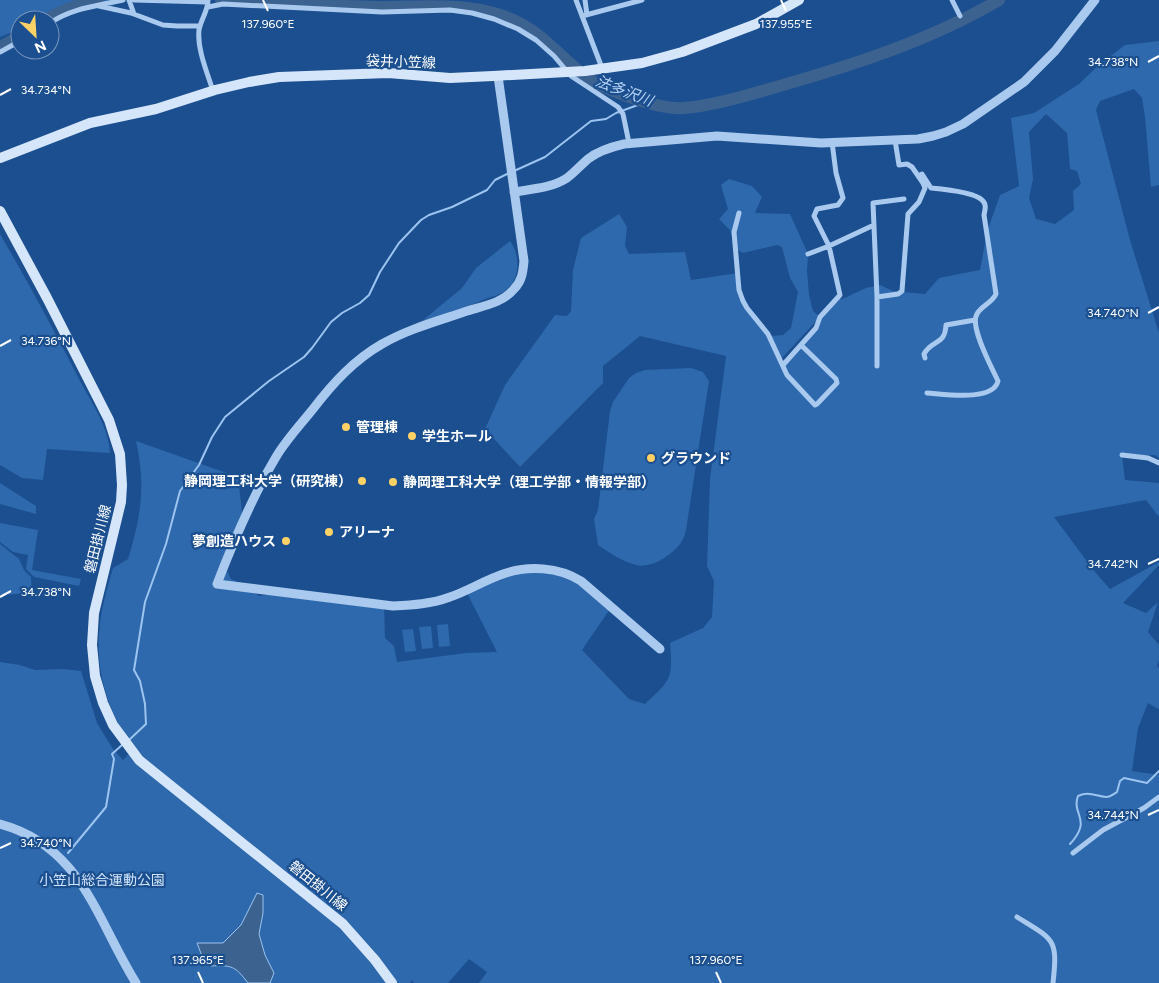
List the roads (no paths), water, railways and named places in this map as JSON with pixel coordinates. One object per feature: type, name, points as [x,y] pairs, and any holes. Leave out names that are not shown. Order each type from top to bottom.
[{"type":"main road","name":"袋井小笠線","points":[[0,158],[90,123],[156,109],[249,82],[289,76],[388,73],[450,78],[585,71],[642,63],[682,52],[756,24],[798,0]]},
{"type":"main road","name":"磐田掛川線","points":[[0,211],[109,420],[120,454],[121,502],[94,613],[92,645],[95,676],[110,719],[121,738],[139,760],[343,924],[375,960],[392,983]]},
{"type":"street","points":[[60,18],[70,12],[123,0]]},
{"type":"street","points":[[128,0],[134,14]]},
{"type":"street","points":[[134,0],[382,12],[450,10],[494,19],[518,29],[536,40],[567,71],[618,108],[623,114],[629,143]]},
{"type":"street","points":[[576,0],[585,15],[602,68]]},
{"type":"street","points":[[585,0],[585,15]]},
{"type":"street","points":[[585,15],[642,0]]},
{"type":"street","points":[[952,0],[960,16]]},
{"type":"street","points":[[514,192],[558,183],[598,152],[629,143],[724,136],[810,142],[895,140],[918,139],[946,132],[963,124],[1006,96],[1039,68],[1055,51],[1095,0]]},
{"type":"street","points":[[208,3],[200,26],[199,39],[213,91]]},
{"type":"street","points":[[99,6],[134,14],[163,24],[200,26]]},
{"type":"street","points":[[498,76],[524,261],[523,272],[515,289],[500,300],[396,336],[368,352],[346,370],[329,388],[277,455],[243,521],[216,584],[393,606],[408,606],[450,597],[516,570],[554,570],[581,581],[660,649]]},
{"type":"street","points":[[877,297],[898,294],[902,291],[908,214],[919,202],[925,188],[912,167],[906,164],[899,165],[895,140]]},
{"type":"street","points":[[784,365],[816,328],[820,317],[840,295],[829,246],[814,216],[817,209],[838,205],[843,198],[836,173],[832,142]]},
{"type":"street","points":[[918,176],[922,174],[931,188],[950,190],[976,197],[984,202],[986,208],[984,215],[996,294],[994,298],[977,312],[975,320],[981,347],[998,380],[998,384],[986,394],[949,395],[927,393]]},
{"type":"street","points":[[877,366],[877,297],[873,203],[904,199]]},
{"type":"street","points":[[739,213],[734,232],[739,290],[747,308],[768,334],[787,375],[815,405],[837,383],[836,379],[801,345]]},
{"type":"street","points":[[808,254],[874,225]]},
{"type":"street","points":[[925,358],[926,350],[943,338],[946,325],[975,320]]},
{"type":"street","points":[[1122,455],[1148,458],[1159,463]]},
{"type":"street","points":[[1073,853],[1103,830],[1144,808],[1159,797]]},
{"type":"street","points":[[0,824],[23,833],[44,845],[67,865],[93,900],[136,983]]},
{"type":"street","points":[[1017,917],[1045,934],[1052,941],[1056,952],[1053,983]]},
{"type":"waterway","name":"法多沢川","points":[[60,12],[98,0]]},
{"type":"waterway","name":"法多沢川","points":[[221,0],[378,7],[448,6],[490,12],[515,21],[533,31],[580,73],[596,83],[626,96],[651,104],[674,108],[706,105],[742,97],[862,61],[945,28],[999,0]]},
{"type":"waterway","name":"法多沢川","points":[[0,47],[10,42]]},
{"type":"waterway","points":[[514,171],[545,157],[591,121],[606,119],[616,113],[646,102]]},
{"type":"waterway","points":[[128,741],[146,724],[145,704],[140,681],[134,670],[145,602],[166,544],[180,491],[199,465],[212,437],[225,417],[269,381],[304,357],[331,322],[369,295],[380,272],[399,243],[421,220],[487,190],[495,180],[509,173]]},
{"type":"waterway","points":[[68,853],[106,807],[114,759],[112,754],[122,745]]},
{"type":"waterway","points":[[1070,844],[1080,829],[1081,823],[1077,808],[1078,796],[1089,794],[1106,797],[1117,792],[1120,781],[1124,778],[1147,783],[1159,771]]},
{"type":"place","name":"管理棟","points":[[346,427]]},
{"type":"place","name":"学生ホール","points":[[412,436]]},
{"type":"place","name":"グラウンド","points":[[651,458]]},
{"type":"place","name":"静岡理工科大学（研究棟）","points":[[362,481]]},
{"type":"place","name":"静岡理工科大学（理工学部・情報学部）","points":[[393,482]]},
{"type":"place","name":"アリーナ","points":[[329,532]]},
{"type":"place","name":"夢創造ハウス","points":[[286,541]]},
{"type":"park label","name":"小笠山総合運動公園","points":[[102,880]]}]
